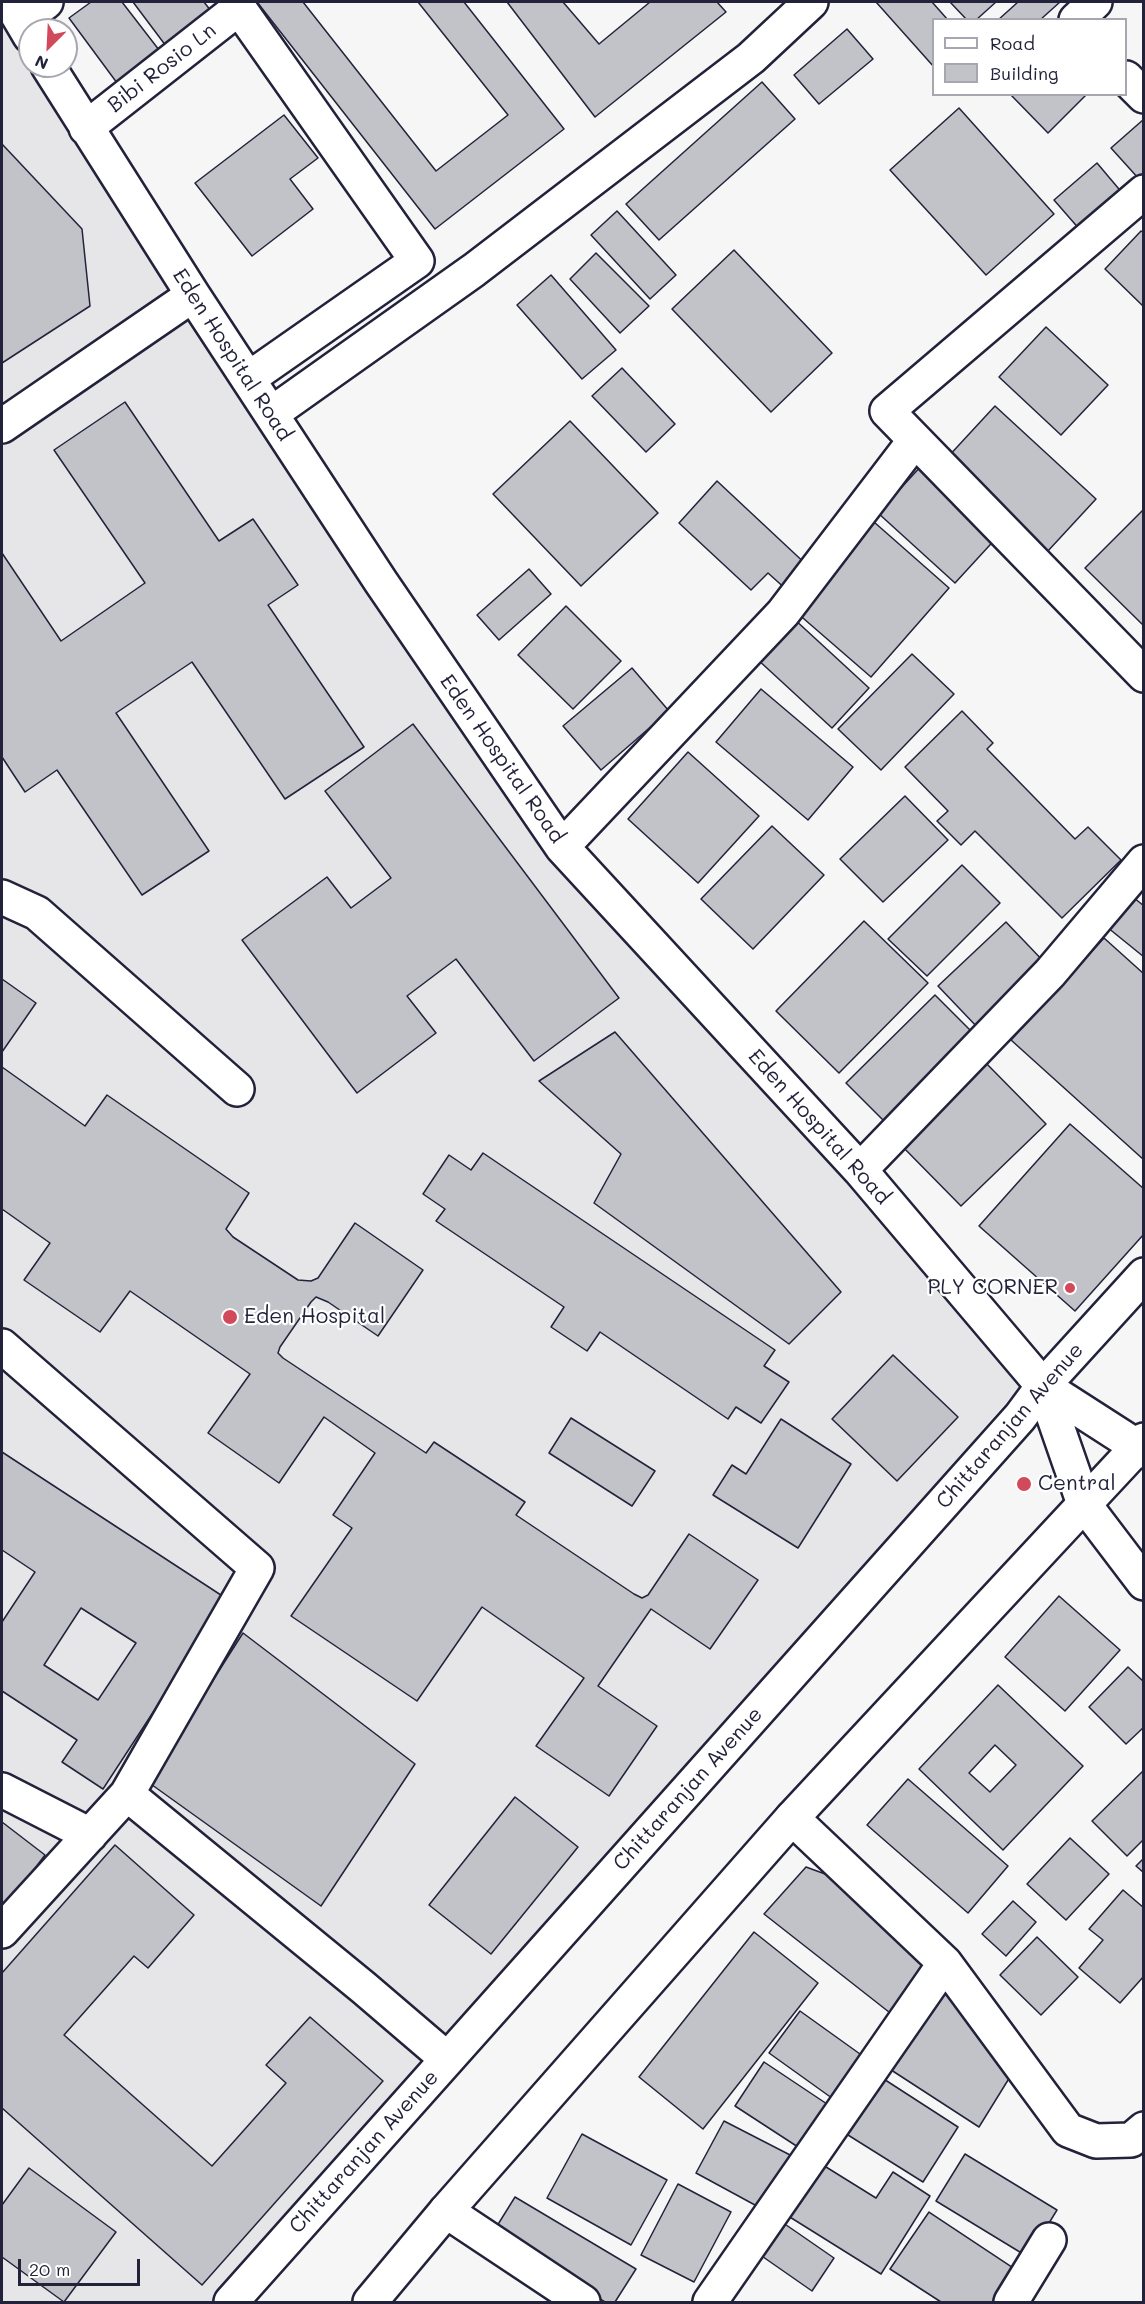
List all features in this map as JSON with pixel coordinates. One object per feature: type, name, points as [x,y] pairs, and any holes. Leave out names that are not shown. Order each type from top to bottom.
[{"type":"street","points":[[271,414],[484,263],[751,58],[811,2]]},
{"type":"street","points":[[1078,18],[1095,2]]},
{"type":"street","name":"Bibi Rosio Ln","points":[[86,128],[239,8],[417,261],[248,379]]},
{"type":"street","name":"Eden Hospital Road","points":[[55,78],[193,296],[381,582],[562,847],[860,1170],[1043,1386]]},
{"type":"street","points":[[1127,80],[1143,96]]},
{"type":"street","points":[[1143,192],[887,411],[1143,675]]},
{"type":"street","points":[[2,426],[193,296]]},
{"type":"street","points":[[562,847],[783,613],[915,440]]},
{"type":"street","points":[[860,1170],[1050,973],[1143,862]]},
{"type":"street","points":[[2,897],[37,913],[237,1089]]},
{"type":"street","name":"Chittaranjan Avenue","points":[[231,2302],[1020,1417],[1043,1386],[1143,1275]]},
{"type":"street","points":[[2,1931],[127,1794],[256,1569],[3,1350]]},
{"type":"street","points":[[370,2302],[446,2211],[792,1818],[1084,1504],[1141,1446],[1043,1386]]},
{"type":"street","points":[[1043,1386],[1084,1504],[1143,1583]]},
{"type":"street","points":[[2,1790],[90,1835]]},
{"type":"street","points":[[127,1794],[447,2059]]},
{"type":"street","points":[[792,1818],[945,1963],[1068,2130],[1096,2141],[1131,2140],[1143,2128]]},
{"type":"street","points":[[711,2302],[945,1963]]},
{"type":"street","points":[[446,2211],[583,2302]]},
{"type":"street","points":[[1011,2302],[1049,2240]]},
{"type":"shaded area","points":[[2,7],[18,32],[18,78],[49,78],[592,899],[1029,1376],[225,2302],[2,2302]]},
{"type":"building","points":[[91,2],[122,2],[166,59],[123,91],[78,30],[78,18],[69,18]]},
{"type":"building","points":[[133,2],[204,2],[218,20],[172,54]]},
{"type":"building","points":[[257,2],[303,2],[436,171],[508,115],[418,2],[464,2],[564,129],[435,229]]},
{"type":"building","points":[[507,2],[563,2],[599,44],[650,2],[717,2],[726,12],[595,117]]},
{"type":"building","points":[[876,2],[932,2],[946,18],[932,18],[932,65]]},
{"type":"building","points":[[950,2],[996,2],[978,18],[965,18]]},
{"type":"building","points":[[1018,2],[1060,2],[1042,18],[1000,18]]},
{"type":"building","points":[[847,29],[873,59],[819,104],[794,75]]},
{"type":"building","points":[[762,82],[795,119],[659,240],[626,204]]},
{"type":"building","points":[[1012,96],[1085,96],[1048,133]]},
{"type":"building","points":[[959,108],[1054,214],[986,275],[890,170]]},
{"type":"building","points":[[284,115],[318,158],[290,179],[313,209],[252,256],[195,183]]},
{"type":"building","points":[[1144,119],[1144,175],[1139,179],[1111,148]]},
{"type":"building","points":[[2,144],[82,229],[90,306],[2,363]]},
{"type":"building","points":[[1097,163],[1124,195],[1081,231],[1054,200]]},
{"type":"building","points":[[617,211],[676,275],[650,299],[591,235]]},
{"type":"building","points":[[1141,231],[1144,233],[1144,307],[1105,269]]},
{"type":"building","points":[[734,250],[832,353],[771,412],[672,309]]},
{"type":"building","points":[[596,253],[649,306],[620,333],[570,279]]},
{"type":"building","points":[[551,275],[616,350],[582,379],[517,305]]},
{"type":"building","points":[[1046,327],[1108,385],[1061,435],[999,377]]},
{"type":"building","points":[[622,368],[675,424],[646,452],[592,396]]},
{"type":"building","points":[[125,402],[219,541],[253,519],[298,585],[268,605],[364,747],[285,799],[192,662],[116,713],[209,851],[142,895],[57,770],[25,792],[2,757],[2,553],[61,641],[145,583],[54,450]]},
{"type":"building","points":[[995,406],[1096,499],[1047,552],[946,459]]},
{"type":"building","points":[[570,421],[658,513],[581,586],[493,494]]},
{"type":"building","points":[[923,464],[1000,534],[955,583],[878,513]]},
{"type":"building","points":[[717,481],[810,568],[788,591],[768,573],[751,590],[679,523]]},
{"type":"building","points":[[1144,509],[1144,626],[1085,568]]},
{"type":"building","points":[[874,522],[949,588],[871,677],[796,612]]},
{"type":"building","points":[[529,569],[551,594],[499,640],[477,615]]},
{"type":"building","points":[[566,606],[621,661],[573,709],[518,655]]},
{"type":"building","points":[[793,618],[869,688],[832,728],[756,658]]},
{"type":"building","points":[[912,654],[954,694],[881,770],[838,729]]},
{"type":"building","points":[[632,668],[669,711],[601,770],[563,726]]},
{"type":"building","points":[[761,689],[853,767],[808,820],[716,742]]},
{"type":"building","points":[[962,711],[993,743],[987,749],[1075,839],[1088,827],[1121,860],[1062,918],[975,831],[961,845],[937,821],[948,811],[905,767]]},
{"type":"building","points":[[413,724],[619,998],[534,1061],[456,959],[407,996],[436,1033],[357,1093],[242,940],[327,877],[351,908],[391,878],[325,791]]},
{"type":"building","points":[[688,752],[759,816],[698,883],[628,819]]},
{"type":"building","points":[[905,796],[948,840],[883,902],[840,859]]},
{"type":"building","points":[[772,826],[824,875],[753,949],[701,899]]},
{"type":"building","points":[[962,865],[1000,903],[927,976],[888,939]]},
{"type":"building","points":[[1128,893],[1144,906],[1144,957],[1102,923]]},
{"type":"building","points":[[864,921],[928,983],[839,1073],[776,1011]]},
{"type":"building","points":[[1006,922],[1047,965],[979,1029],[938,986]]},
{"type":"building","points":[[1104,938],[1144,974],[1144,1160],[1011,1040]]},
{"type":"building","points":[[2,979],[36,1003],[2,1052]]},
{"type":"building","points":[[935,995],[976,1036],[888,1125],[846,1083]]},
{"type":"building","points":[[615,1032],[841,1292],[789,1344],[594,1203],[621,1154],[539,1081]]},
{"type":"building","points":[[982,1059],[1046,1124],[961,1206],[897,1141]]},
{"type":"building","points":[[2,1067],[85,1126],[107,1095],[249,1193],[226,1229],[233,1237],[298,1280],[311,1281],[318,1278],[355,1223],[423,1270],[378,1336],[328,1302],[316,1297],[280,1347],[278,1353],[283,1358],[426,1453],[434,1442],[525,1502],[516,1515],[642,1598],[648,1595],[689,1534],[758,1580],[710,1649],[651,1609],[598,1686],[657,1726],[609,1796],[536,1746],[584,1678],[482,1607],[417,1701],[291,1616],[352,1528],[333,1515],[375,1453],[324,1417],[279,1483],[208,1433],[250,1374],[130,1291],[100,1332],[24,1280],[50,1243],[2,1209]]},
{"type":"building","points":[[1070,1124],[1144,1189],[1144,1234],[1075,1311],[979,1226]]},
{"type":"building","points":[[483,1153],[775,1350],[764,1366],[789,1382],[761,1423],[736,1407],[728,1419],[600,1332],[587,1351],[551,1327],[564,1307],[436,1221],[445,1209],[423,1194],[449,1155],[471,1170]]},
{"type":"building","points":[[893,1355],[958,1417],[897,1481],[832,1419]]},
{"type":"building","points":[[571,1418],[655,1471],[632,1506],[549,1453]]},
{"type":"building","points":[[781,1419],[851,1464],[798,1548],[713,1495],[732,1465],[746,1474]]},
{"type":"building","points":[[2,1452],[227,1599],[103,1789],[62,1762],[77,1740],[2,1691],[2,1622],[35,1572],[2,1550]],"holes":[[[81,1608],[136,1643],[98,1700],[44,1665]]]},
{"type":"building","points":[[1059,1596],[1120,1650],[1065,1711],[1005,1657]]},
{"type":"building","points":[[243,1633],[415,1764],[321,1906],[148,1782]]},
{"type":"building","points":[[1128,1667],[1144,1682],[1144,1727],[1126,1744],[1089,1707]]},
{"type":"building","points":[[998,1685],[1083,1766],[1003,1850],[919,1769]],"holes":[[[995,1745],[1016,1765],[990,1792],[969,1773]]]},
{"type":"building","points":[[1144,1770],[1144,1839],[1127,1856],[1092,1821]]},
{"type":"building","points":[[908,1779],[1008,1866],[968,1913],[867,1825]]},
{"type":"building","points":[[515,1797],[578,1847],[491,1954],[429,1905]]},
{"type":"building","points":[[2,1822],[45,1855],[2,1912]]},
{"type":"building","points":[[1070,1838],[1109,1874],[1066,1920],[1027,1884]]},
{"type":"building","points":[[115,1845],[194,1915],[148,1968],[134,1956],[64,2035],[212,2166],[286,2083],[266,2065],[310,2017],[383,2081],[202,2285],[2,2108],[2,1973]]},
{"type":"building","points":[[1144,1858],[1144,1873],[1136,1866]]},
{"type":"building","points":[[806,1867],[836,1878],[934,1964],[894,2016],[764,1914]]},
{"type":"building","points":[[1123,1890],[1144,1908],[1144,1976],[1120,2003],[1079,1968],[1103,1940],[1089,1929]]},
{"type":"building","points":[[1013,1901],[1036,1922],[1006,1956],[982,1934]]},
{"type":"building","points":[[754,1932],[818,1983],[703,2129],[639,2077]]},
{"type":"building","points":[[1037,1937],[1078,1977],[1041,2015],[1000,1975]]},
{"type":"building","points":[[943,1977],[1013,2072],[979,2127],[885,2066]]},
{"type":"building","points":[[800,2011],[867,2059],[836,2101],[769,2053]]},
{"type":"building","points":[[764,2062],[827,2104],[798,2147],[735,2106]]},
{"type":"building","points":[[876,2074],[958,2127],[923,2182],[840,2130]]},
{"type":"building","points":[[724,2121],[794,2157],[766,2211],[696,2173]]},
{"type":"building","points":[[582,2134],[667,2180],[631,2245],[547,2198]]},
{"type":"building","points":[[965,2154],[1057,2210],[1028,2257],[936,2201]]},
{"type":"building","points":[[818,2162],[876,2198],[893,2172],[930,2196],[881,2274],[785,2214]]},
{"type":"building","points":[[29,2168],[116,2232],[64,2302],[2,2257],[2,2205]]},
{"type":"building","points":[[678,2184],[731,2212],[694,2282],[641,2255]]},
{"type":"building","points":[[515,2197],[636,2269],[615,2302],[605,2302],[492,2234]]},
{"type":"building","points":[[929,2212],[1021,2273],[1001,2302],[941,2302],[890,2269]]},
{"type":"building","points":[[779,2220],[834,2258],[812,2291],[756,2252]]},
{"type":"place","name":"PLY CORNER","points":[[1070,1288]]},
{"type":"place","name":"Eden Hospital","points":[[230,1317]]},
{"type":"place","name":"Central","points":[[1024,1484]]}]
